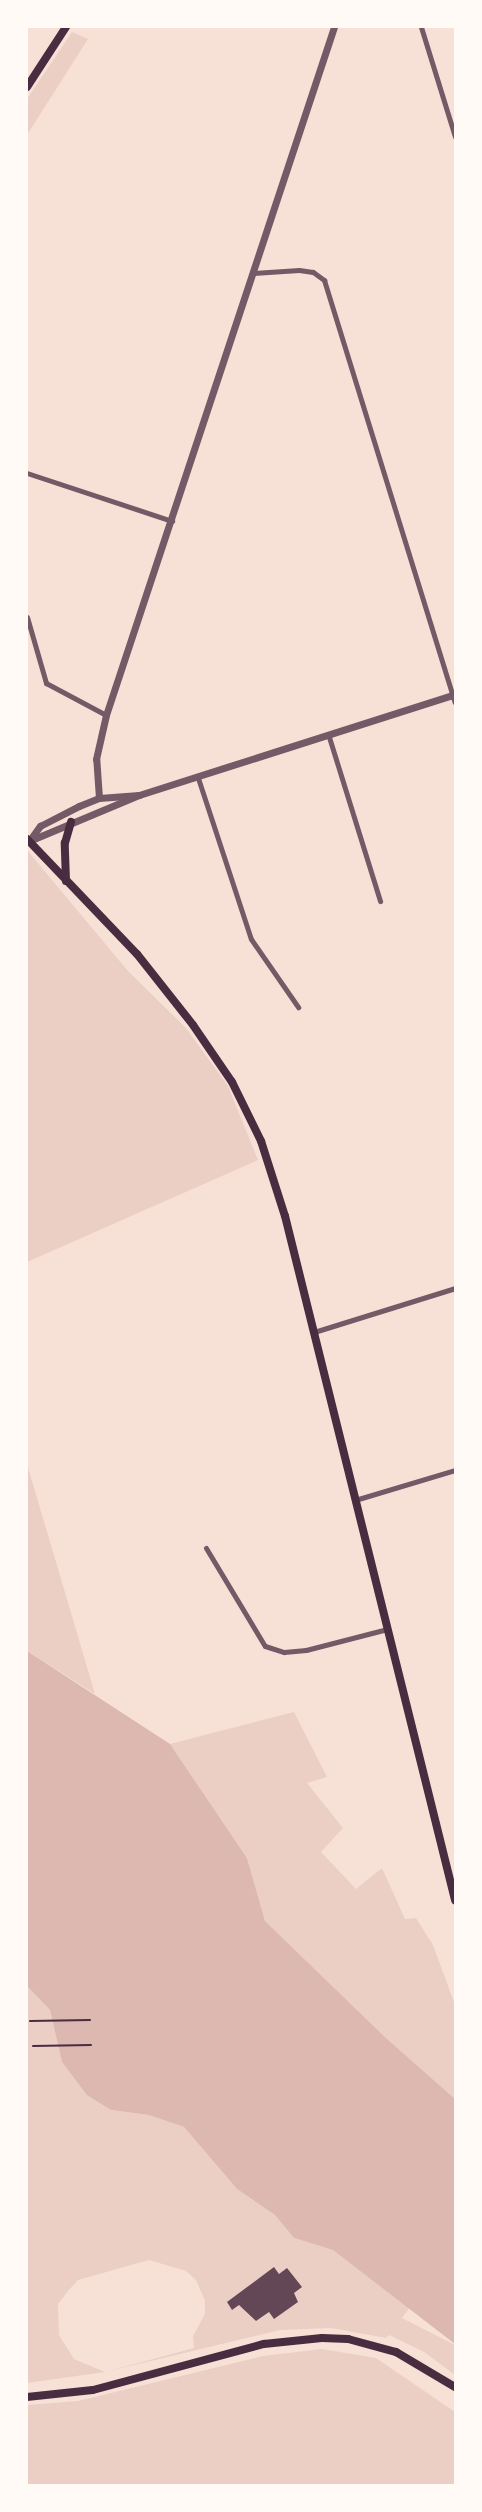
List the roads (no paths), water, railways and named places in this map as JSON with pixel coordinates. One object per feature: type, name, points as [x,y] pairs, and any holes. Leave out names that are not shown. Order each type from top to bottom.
[{"type":"main road","points":[[27,87],[66,27]]},
{"type":"main road","points":[[66,881],[64,843],[71,822]]},
{"type":"main road","points":[[28,840],[137,954],[193,1025],[232,1082],[269,1163],[314,1332],[455,1900]]},
{"type":"main road","points":[[27,2397],[93,2390],[264,2344],[322,2338],[348,2339],[396,2352],[455,2387]]},
{"type":"street","points":[[99,798],[96,759],[106,715],[334,27]]},
{"type":"street","points":[[421,27],[455,137]]},
{"type":"street","points":[[28,840],[48,836],[71,822],[139,795],[454,697],[324,280],[314,272],[299,270],[253,273]]},
{"type":"street","points":[[27,473],[172,521]]},
{"type":"street","points":[[27,617],[46,683],[60,694],[106,715]]},
{"type":"street","points":[[329,737],[380,901]]},
{"type":"street","points":[[198,778],[251,939],[298,1007]]},
{"type":"street","points":[[28,840],[40,826],[99,798],[139,795]]},
{"type":"street","points":[[314,1332],[455,1288]]},
{"type":"street","points":[[355,1500],[455,1470]]},
{"type":"street","points":[[206,1548],[265,1646],[284,1652],[306,1650],[387,1629]]}]
